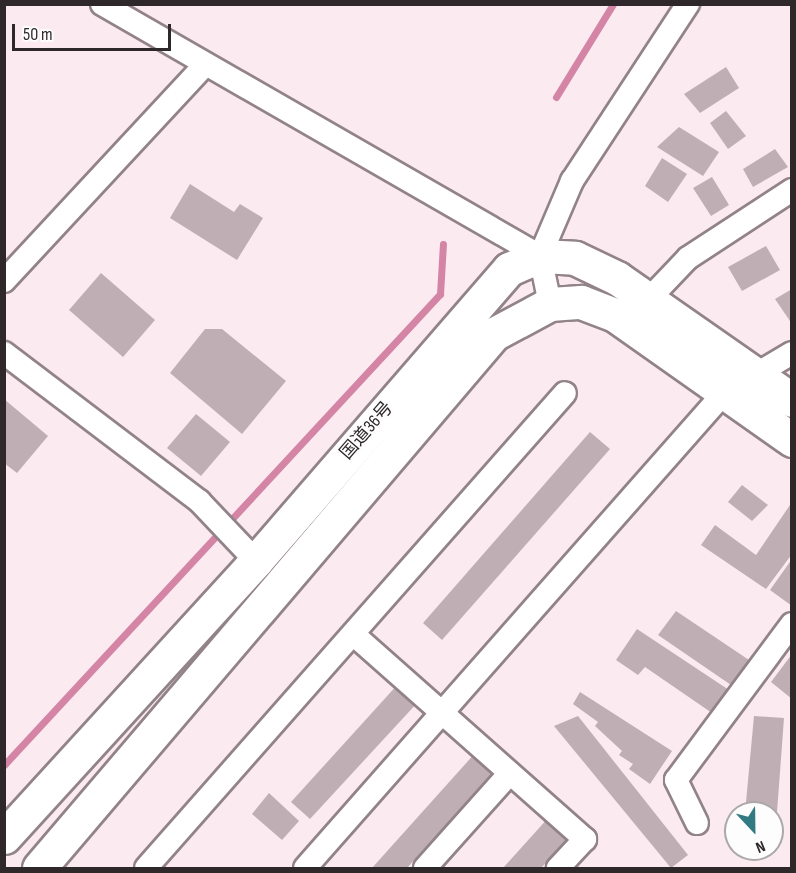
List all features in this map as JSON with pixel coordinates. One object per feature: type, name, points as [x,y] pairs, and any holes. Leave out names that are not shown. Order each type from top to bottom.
[{"type":"highway","name":"国道36号","points":[[4,837],[256,561],[509,269],[540,256],[575,258],[648,300],[792,400]]},
{"type":"highway","name":"国道36号","points":[[39,868],[494,334],[550,304],[581,302],[615,315],[792,440]]},
{"type":"street","points":[[102,4],[540,256]]},
{"type":"street","points":[[550,304],[540,256],[572,181],[688,4]]},
{"type":"street","points":[[4,281],[205,65]]},
{"type":"street","points":[[648,300],[688,258],[792,190]]},
{"type":"street","points":[[4,353],[199,501],[256,561]]},
{"type":"street","points":[[755,375],[792,353]]},
{"type":"street","points":[[146,868],[565,393]]},
{"type":"street","points":[[313,866],[443,713],[723,393]]},
{"type":"street","points":[[697,823],[676,780],[792,624]]},
{"type":"street","points":[[353,634],[585,839],[558,868]]},
{"type":"street","points":[[425,868],[510,773]]},
{"type":"building","points":[[726,67],[739,88],[700,113],[684,94]]},
{"type":"building","points":[[726,111],[746,136],[728,149],[710,123]]},
{"type":"building","points":[[679,127],[719,152],[703,176],[657,147]]},
{"type":"building","points":[[775,149],[788,167],[753,187],[743,169]]},
{"type":"building","points":[[662,158],[687,174],[668,202],[645,186]]},
{"type":"building","points":[[712,177],[729,205],[711,216],[693,188]]},
{"type":"building","points":[[190,184],[234,212],[240,204],[263,218],[237,260],[170,218]]},
{"type":"building","points":[[766,246],[780,270],[742,291],[728,267]]},
{"type":"building","points":[[101,273],[155,320],[123,357],[69,310]]},
{"type":"building","points":[[792,289],[792,324],[775,299]]},
{"type":"building","points":[[205,329],[222,329],[286,381],[242,434],[170,373]]},
{"type":"building","points":[[4,399],[48,436],[17,473],[4,463]]},
{"type":"building","points":[[196,414],[230,442],[201,476],[167,448]]},
{"type":"building","points":[[590,432],[610,449],[442,640],[423,623]]},
{"type":"building","points":[[742,485],[768,505],[752,521],[728,502]]},
{"type":"building","points":[[792,502],[792,554],[766,589],[701,545],[715,525],[756,555]]},
{"type":"building","points":[[792,559],[792,606],[770,590]]},
{"type":"building","points":[[676,611],[749,660],[731,685],[658,635]]},
{"type":"building","points":[[637,629],[729,690],[712,713],[645,667],[638,675],[616,660]]},
{"type":"building","points":[[792,654],[792,699],[771,682]]},
{"type":"building","points":[[399,683],[418,702],[310,819],[291,802]]},
{"type":"building","points":[[580,692],[672,751],[650,784],[629,769],[633,764],[619,755],[622,751],[595,726],[598,722],[573,704]]},
{"type":"building","points":[[578,716],[688,855],[671,868],[554,726]]},
{"type":"building","points":[[754,716],[784,718],[778,801],[746,801]]},
{"type":"building","points":[[477,751],[496,769],[407,868],[372,868]]},
{"type":"building","points":[[269,793],[299,821],[282,840],[252,814]]},
{"type":"building","points":[[549,817],[571,836],[541,868],[503,868]]},
{"type":"waterway","points":[[556,97],[613,4]]},
{"type":"waterway","points":[[4,765],[440,294],[443,244]]}]
